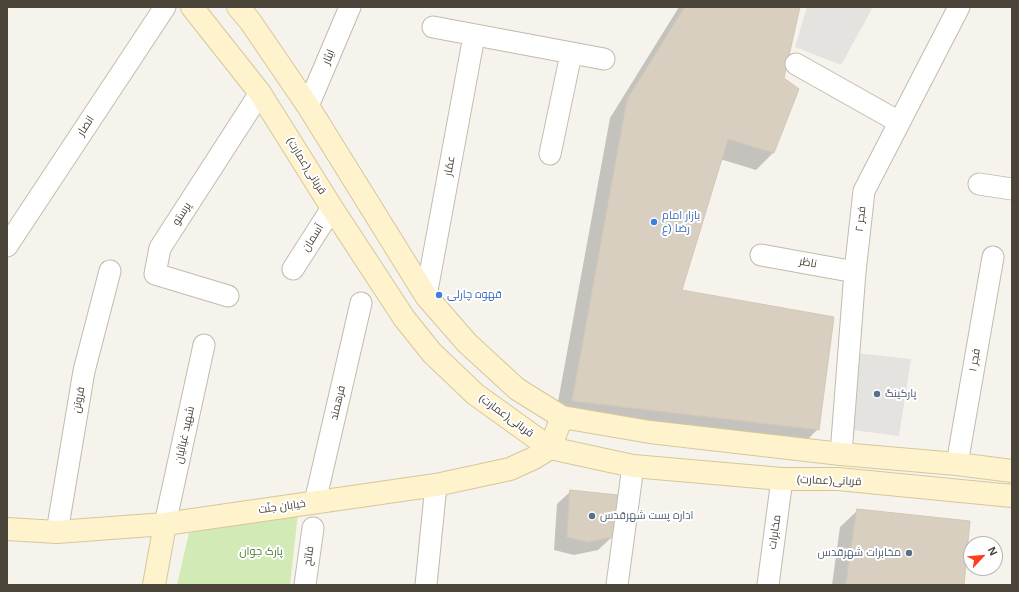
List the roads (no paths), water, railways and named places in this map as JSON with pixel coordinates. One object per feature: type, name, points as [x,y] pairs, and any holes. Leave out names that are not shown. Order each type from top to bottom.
[{"type":"main road","name":"(عمارت)قربانی","points":[[192,7],[260,93],[332,208],[404,318],[432,353],[475,394],[550,448],[633,466],[782,479],[838,479],[1012,496]]},
{"type":"main road","points":[[247,12],[308,106],[426,296],[467,343],[517,389],[562,417],[650,432],[841,454],[1012,470]]},
{"type":"main road","points":[[550,448],[562,417]]},
{"type":"main road","name":"خیابان جنّت","points":[[7,529],[57,532],[165,524],[436,485],[510,469],[534,458],[550,448]]},
{"type":"main road","points":[[838,479],[841,454]]},
{"type":"main road","points":[[154,585],[165,524]]},
{"type":"street","name":"انصار","points":[[7,246],[165,7]]},
{"type":"street","name":"ایثار","points":[[308,106],[350,7]]},
{"type":"street","name":"فجر ۲","points":[[841,454],[855,272],[864,191],[959,7]]},
{"type":"street","points":[[433,27],[604,60]]},
{"type":"street","name":"عمّار","points":[[426,296],[474,36]]},
{"type":"street","points":[[550,154],[571,54]]},
{"type":"street","points":[[796,64],[899,122]]},
{"type":"street","name":"پرستو","points":[[228,296],[155,274],[160,248],[260,93]]},
{"type":"street","points":[[979,184],[1012,189]]},
{"type":"street","name":"آسمان","points":[[293,269],[332,208]]},
{"type":"street","name":"ناظر","points":[[761,255],[855,272]]},
{"type":"street","name":"فجر ۱","points":[[957,464],[993,257]]},
{"type":"street","name":"فروتن","points":[[57,532],[84,371],[110,271]]},
{"type":"street","name":"فرهمند","points":[[315,502],[361,303]]},
{"type":"street","name":"شهید غیاثیان","points":[[165,524],[204,345]]},
{"type":"street","points":[[617,585],[633,466]]},
{"type":"street","name":"مخابرات","points":[[768,585],[782,479]]},
{"type":"street","points":[[426,585],[436,485]]},
{"type":"street","name":"فاتح","points":[[305,585],[313,528]]},
{"type":"place","name":"بازار امام رضا (ع","points":[[654,222]]},
{"type":"place","name":"قهوه چارلی","points":[[439,295]]},
{"type":"place","name":"پارکینگ","points":[[877,394]]},
{"type":"place","name":"اداره پست شهرقدس","points":[[592,516]]},
{"type":"place","name":"مخابرات شهرقدس","points":[[909,553]]},
{"type":"park label","name":"پارک جوان","points":[[261,552]]}]
